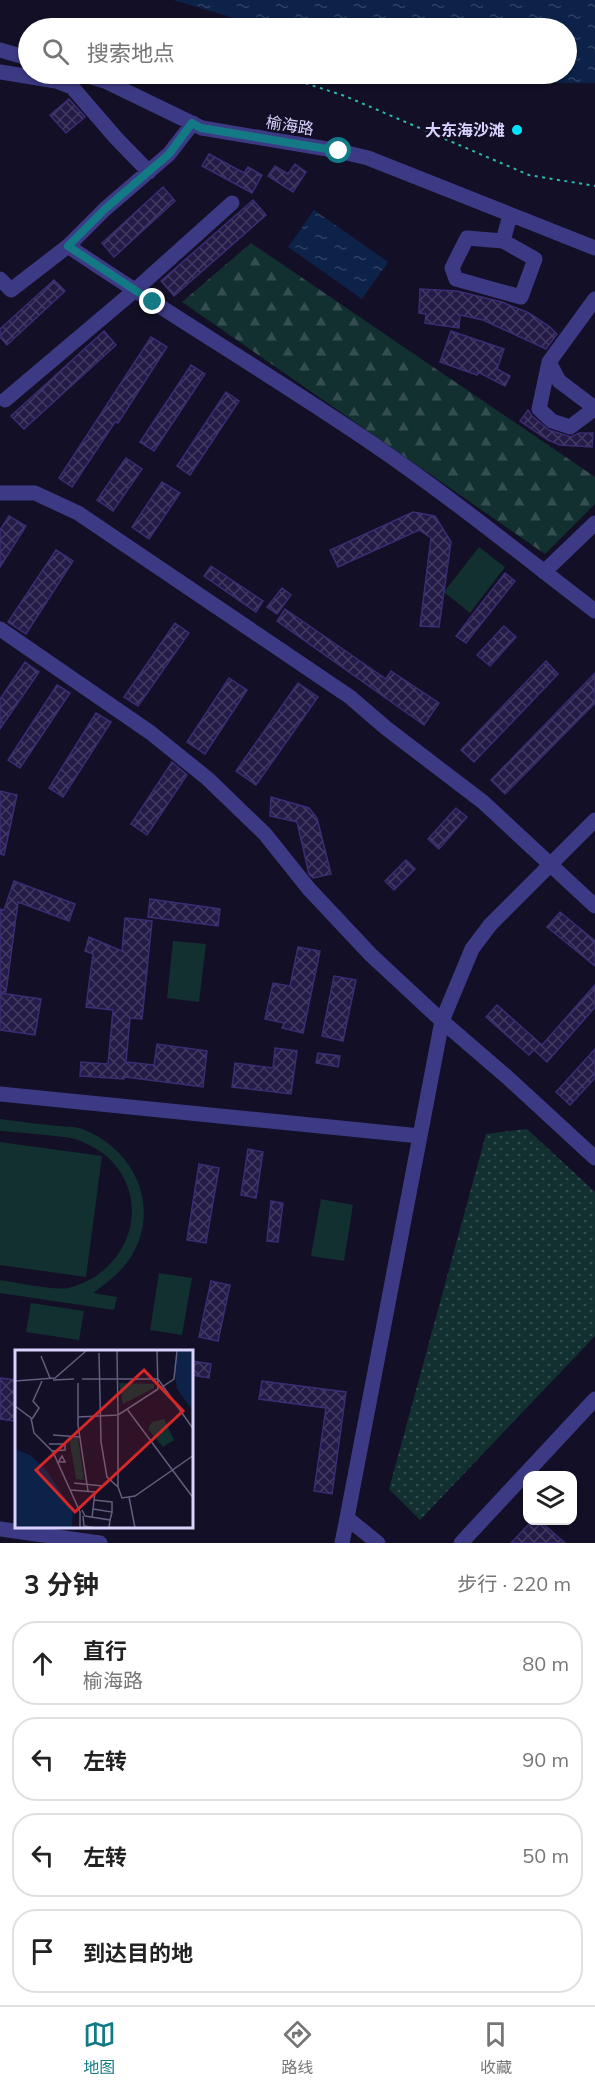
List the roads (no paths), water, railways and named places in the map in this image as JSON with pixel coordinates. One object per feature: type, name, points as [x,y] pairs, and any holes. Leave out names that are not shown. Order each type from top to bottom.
[{"type":"street","points":[[0,50],[18,55]]},
{"type":"street","points":[[0,72],[18,75]]},
{"type":"street","points":[[64,84],[72,87],[149,172]]},
{"type":"street","name":"榆海路","points":[[111,84],[201,128],[354,154],[595,248]]},
{"type":"street","points":[[0,279],[11,290],[68,246],[105,209],[169,154],[192,123]]},
{"type":"street","points":[[5,400],[134,291],[232,203]]},
{"type":"street","points":[[503,241],[510,215]]},
{"type":"street","points":[[467,238],[503,241],[535,259],[521,297],[456,279],[452,268],[467,238]]},
{"type":"street","points":[[68,246],[374,445],[595,611]]},
{"type":"street","points":[[549,362],[559,381],[595,409],[570,427],[552,421],[539,409],[549,362],[595,299]]},
{"type":"street","points":[[0,493],[35,493],[78,513],[350,697],[386,728],[483,802],[595,906]]},
{"type":"street","points":[[544,572],[595,523]]},
{"type":"street","points":[[0,629],[151,733],[208,779],[265,834],[309,889],[371,955],[442,1022],[507,1077],[595,1158]]},
{"type":"street","points":[[342,1543],[442,1022],[472,949],[490,925],[595,820]]},
{"type":"street","points":[[0,1094],[420,1136]]},
{"type":"street","points":[[461,1543],[595,1400]]},
{"type":"street","points":[[347,1518],[378,1543]]},
{"type":"street","points":[[0,1529],[100,1543]]},
{"type":"water","points":[[173,0],[595,0],[595,83],[577,83],[577,18],[234,18]]},
{"type":"water","points":[[314,210],[388,262],[362,299],[288,247]]},
{"type":"place","name":"大东海沙滩","points":[[517,130]]}]
